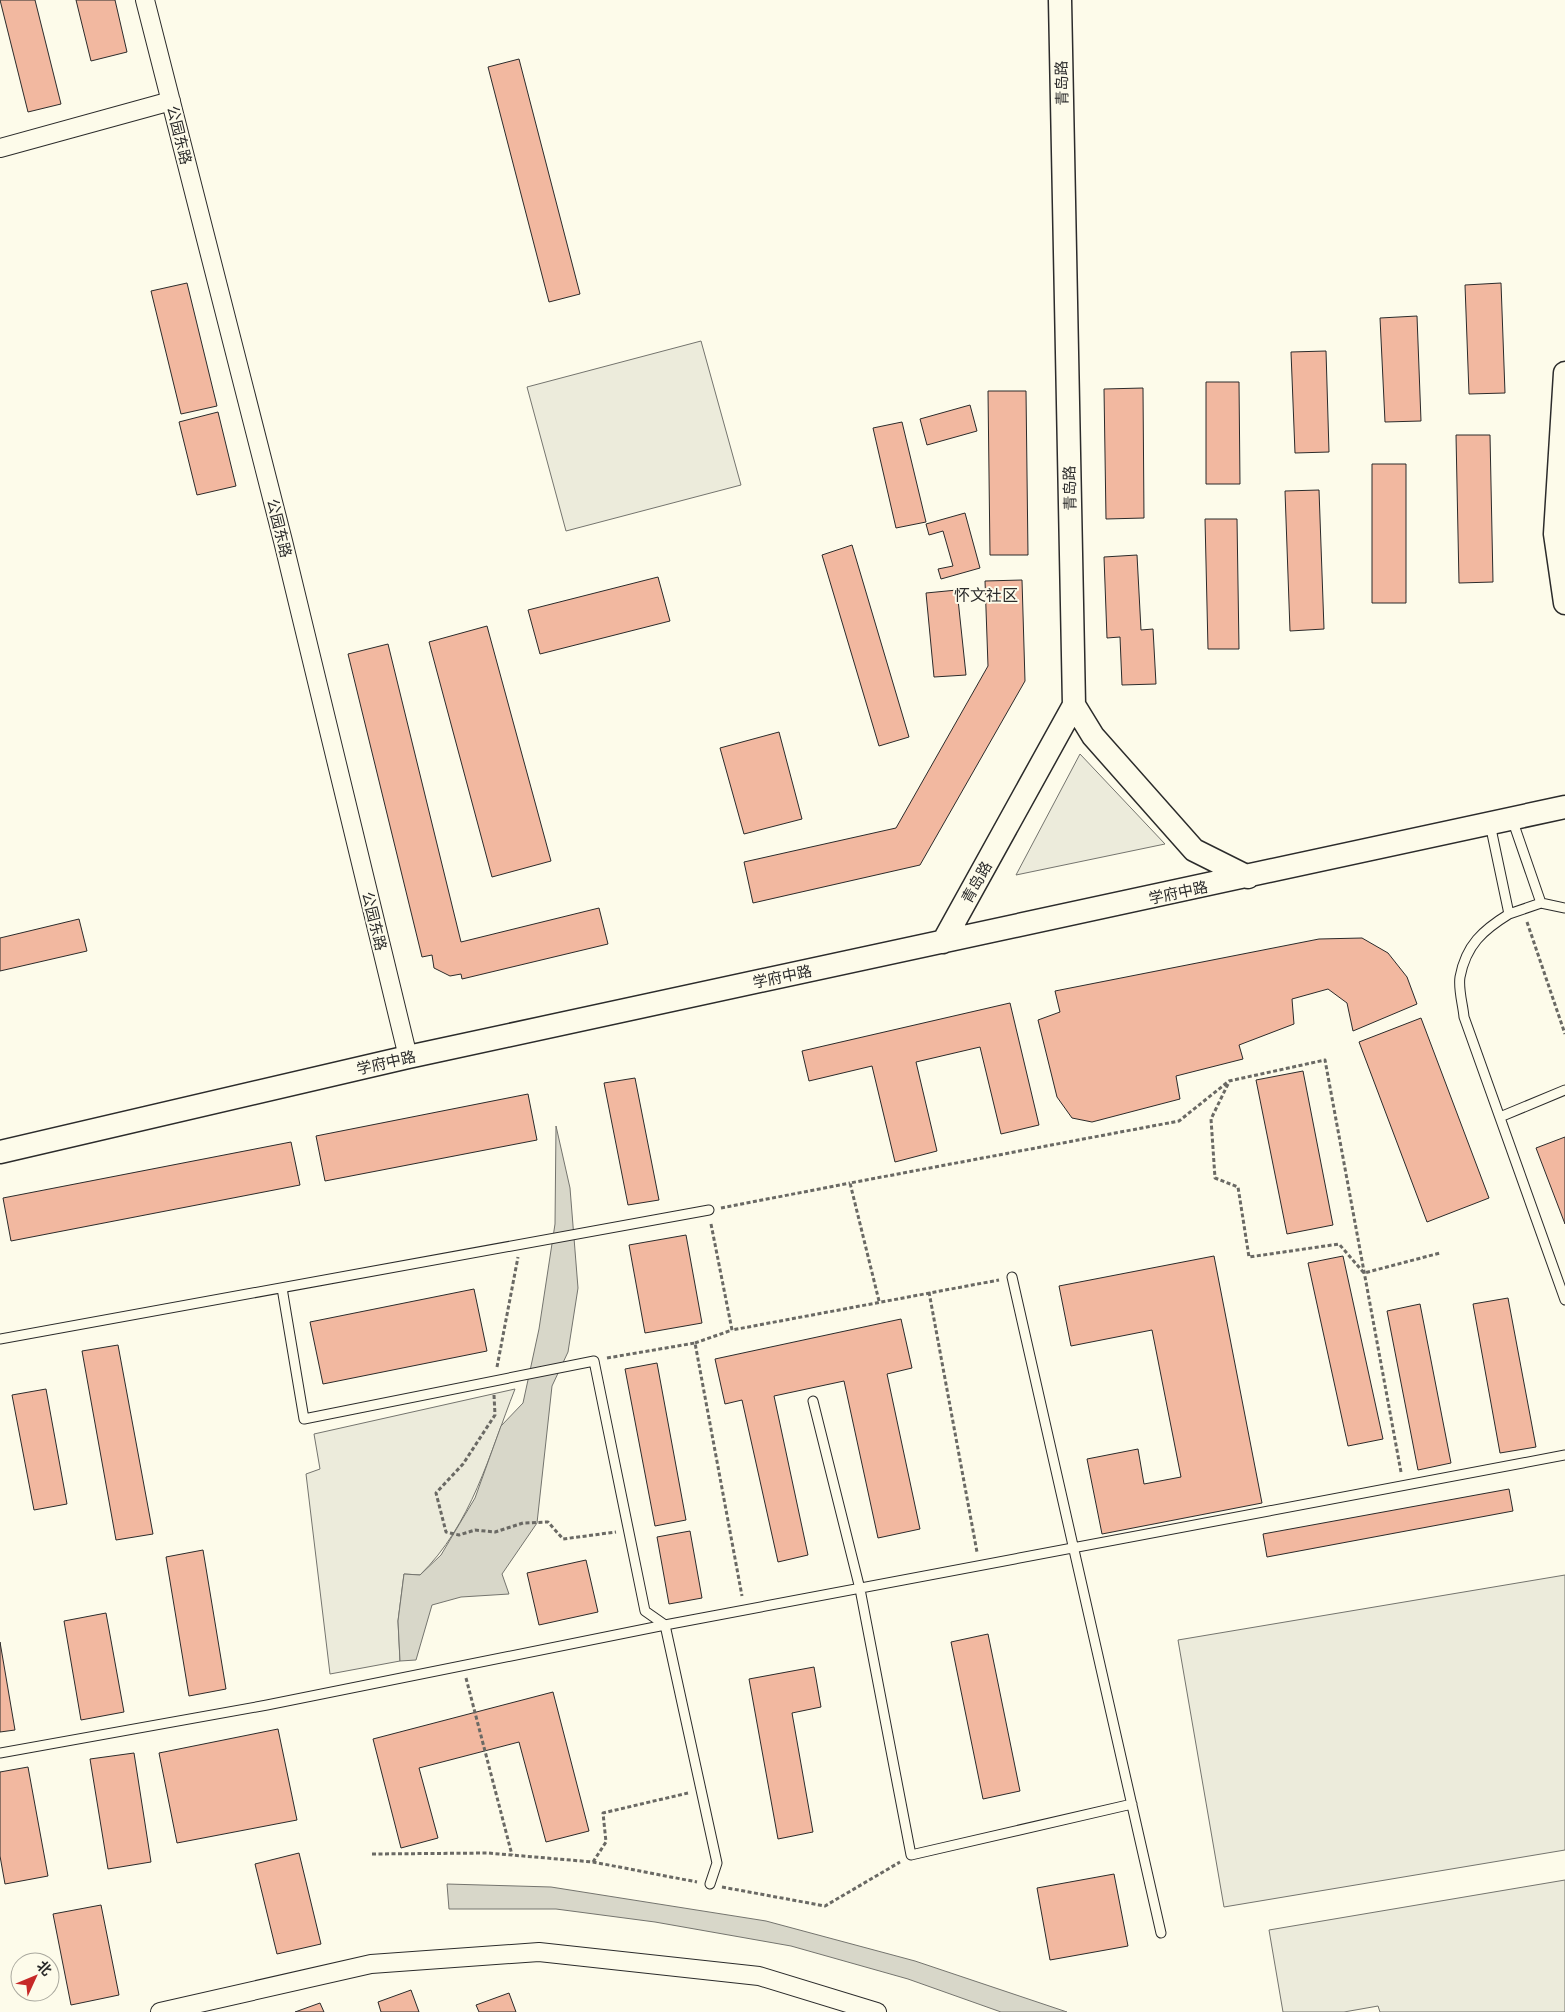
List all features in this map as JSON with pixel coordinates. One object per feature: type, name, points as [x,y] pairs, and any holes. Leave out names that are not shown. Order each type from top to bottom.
[{"type":"street","name":"公园东路","points":[[146,0],[288,560],[408,1057]]},
{"type":"street","name":"青岛路","points":[[944,942],[1074,705],[1060,0]]},
{"type":"street","points":[[0,148],[171,101]]},
{"type":"street","points":[[1565,373],[1555,534],[1565,603]]},
{"type":"street","points":[[1074,705],[1093,736],[1194,850],[1248,877]]},
{"type":"street","name":"学府中路","points":[[0,1152],[408,1057],[1565,807]]},
{"type":"street","points":[[160,2012],[371,1964],[539,1952],[759,1976],[876,2012]]},
{"type":"lane","points":[[1512,818],[1541,904]]},
{"type":"lane","points":[[1490,824],[1509,914]]},
{"type":"lane","points":[[1565,908],[1541,904],[1509,914],[1485,929],[1468,954],[1460,979],[1464,1016],[1565,1300]]},
{"type":"lane","points":[[1500,1117],[1565,1090]]},
{"type":"lane","points":[[0,1339],[709,1210]]},
{"type":"lane","points":[[1012,1277],[1161,1933]]},
{"type":"lane","points":[[282,1288],[304,1419],[594,1361],[645,1611],[665,1625],[717,1863],[710,1884]]},
{"type":"lane","points":[[814,1401],[860,1589],[911,1855],[1132,1804]]},
{"type":"lane","points":[[0,1753],[267,1704],[665,1625],[1404,1487],[1565,1455]]},
{"type":"path","points":[[1522,910],[1565,1034]]},
{"type":"path","points":[[732,1330],[709,1210],[1179,1121],[1230,1081],[1325,1060],[1404,1487]]},
{"type":"path","points":[[1230,1081],[1211,1119],[1215,1178],[1238,1187],[1249,1257],[1339,1244],[1364,1273]]},
{"type":"path","points":[[850,1183],[879,1301]]},
{"type":"path","points":[[520,1244],[494,1381],[494,1415],[463,1464],[436,1493],[446,1532],[459,1535],[475,1530],[495,1532],[523,1523],[548,1522],[563,1539],[628,1530]]},
{"type":"path","points":[[1364,1273],[1440,1253]]},
{"type":"path","points":[[594,1361],[695,1343],[732,1330],[1012,1277]]},
{"type":"path","points":[[929,1292],[980,1567]]},
{"type":"path","points":[[695,1343],[745,1610]]},
{"type":"path","points":[[462,1665],[512,1855]]},
{"type":"path","points":[[593,1862],[606,1842],[603,1813],[701,1790]]},
{"type":"path","points":[[372,1854],[488,1853],[593,1862],[825,1906],[911,1855]]},
{"type":"shaded area","points":[[701,341],[741,485],[566,531],[527,387]]},
{"type":"shaded area","points":[[1080,754],[1165,844],[1016,875]]},
{"type":"shaded area","points":[[556,1126],[570,1188],[578,1288],[568,1352],[552,1386],[537,1523],[502,1574],[509,1594],[461,1597],[432,1605],[416,1660],[400,1661],[398,1621],[404,1574],[420,1575],[441,1555],[475,1498],[501,1426],[523,1403],[539,1329],[555,1224]]},
{"type":"shaded area","points":[[515,1389],[477,1488],[453,1534],[420,1575],[404,1574],[398,1621],[400,1661],[330,1674],[306,1474],[320,1469],[314,1434]]},
{"type":"shaded area","points":[[1565,1575],[1565,1850],[1224,1907],[1178,1640]]},
{"type":"shaded area","points":[[1565,1880],[1565,2012],[1380,2012],[1378,2006],[1344,2012],[1283,2012],[1269,1930]]},
{"type":"shaded area","points":[[447,1884],[551,1887],[766,1921],[915,1961],[1067,2012],[1001,2012],[908,1979],[791,1946],[655,1922],[556,1909],[449,1909]]},
{"type":"building","points":[[0,0],[35,0],[61,104],[28,112]]},
{"type":"building","points":[[76,0],[115,0],[127,52],[91,61]]},
{"type":"building","points":[[519,59],[580,294],[549,302],[488,67]]},
{"type":"building","points":[[187,283],[217,406],[181,414],[151,291]]},
{"type":"building","points":[[1501,283],[1505,393],[1469,394],[1465,285]]},
{"type":"building","points":[[1417,316],[1421,421],[1385,422],[1380,318]]},
{"type":"building","points":[[1326,351],[1329,452],[1295,453],[1291,352]]},
{"type":"building","points":[[1206,382],[1239,382],[1240,484],[1206,484]]},
{"type":"building","points":[[1143,388],[1144,518],[1106,519],[1104,389]]},
{"type":"building","points":[[988,391],[1026,391],[1028,555],[990,555]]},
{"type":"building","points":[[970,405],[977,431],[927,445],[920,419]]},
{"type":"building","points":[[218,412],[236,486],[197,495],[179,422]]},
{"type":"building","points":[[902,422],[926,522],[896,528],[873,428]]},
{"type":"building","points":[[1456,435],[1490,435],[1493,582],[1459,583]]},
{"type":"building","points":[[1372,464],[1406,464],[1406,603],[1372,603]]},
{"type":"building","points":[[1319,490],[1324,629],[1290,631],[1285,491]]},
{"type":"building","points":[[965,513],[980,568],[941,579],[938,569],[953,566],[943,531],[929,535],[926,524]]},
{"type":"building","points":[[1205,519],[1237,519],[1239,649],[1208,649]]},
{"type":"building","points":[[852,545],[909,737],[879,746],[822,555]]},
{"type":"building","points":[[1137,555],[1141,630],[1153,629],[1156,684],[1122,685],[1120,637],[1107,638],[1104,557]]},
{"type":"building","points":[[658,577],[670,621],[540,654],[528,610]]},
{"type":"building","points":[[1022,580],[1025,681],[920,865],[753,903],[744,862],[896,828],[988,666],[985,581]]},
{"type":"building","points":[[957,590],[966,675],[934,677],[926,593]]},
{"type":"building","points":[[487,626],[551,861],[492,877],[429,642]]},
{"type":"building","points":[[388,644],[461,942],[599,908],[608,944],[462,979],[461,974],[450,976],[434,968],[432,955],[422,957],[348,654]]},
{"type":"building","points":[[779,732],[802,819],[744,834],[720,748]]},
{"type":"building","points":[[79,919],[87,951],[0,971],[0,938]]},
{"type":"building","points":[[1362,938],[1388,953],[1407,977],[1417,1004],[1353,1031],[1347,1003],[1328,989],[1292,999],[1294,1024],[1239,1045],[1243,1059],[1176,1076],[1180,1099],[1092,1122],[1072,1118],[1057,1097],[1038,1020],[1060,1012],[1055,991],[1319,939]]},
{"type":"building","points":[[1010,1003],[1039,1125],[1001,1134],[980,1047],[916,1062],[937,1151],[895,1162],[872,1066],[809,1081],[802,1051]]},
{"type":"building","points":[[1421,1018],[1489,1198],[1427,1222],[1359,1042]]},
{"type":"building","points":[[1303,1071],[1333,1225],[1287,1234],[1256,1080]]},
{"type":"building","points":[[635,1078],[659,1200],[628,1205],[604,1083]]},
{"type":"building","points":[[528,1094],[537,1140],[325,1181],[316,1136]]},
{"type":"building","points":[[1565,1137],[1565,1224],[1536,1148]]},
{"type":"building","points":[[291,1142],[300,1185],[11,1241],[3,1198]]},
{"type":"building","points":[[686,1235],[702,1323],[645,1333],[629,1245]]},
{"type":"building","points":[[1214,1256],[1262,1503],[1102,1534],[1087,1459],[1138,1449],[1144,1484],[1181,1477],[1152,1330],[1071,1346],[1059,1286]]},
{"type":"building","points":[[1343,1256],[1383,1439],[1348,1446],[1308,1263]]},
{"type":"building","points":[[474,1289],[487,1351],[323,1384],[310,1322]]},
{"type":"building","points":[[1508,1298],[1536,1447],[1500,1453],[1473,1304]]},
{"type":"building","points":[[1420,1304],[1451,1463],[1418,1470],[1387,1311]]},
{"type":"building","points":[[901,1319],[912,1368],[887,1374],[920,1529],[878,1538],[844,1381],[774,1396],[808,1555],[778,1562],[742,1400],[725,1404],[715,1359]]},
{"type":"building","points":[[118,1345],[153,1534],[116,1540],[82,1351]]},
{"type":"building","points":[[657,1363],[686,1520],[655,1526],[625,1369]]},
{"type":"building","points":[[46,1389],[67,1504],[34,1510],[12,1395]]},
{"type":"building","points":[[1509,1489],[1513,1511],[1267,1557],[1263,1534]]},
{"type":"building","points":[[690,1531],[702,1598],[669,1604],[657,1537]]},
{"type":"building","points":[[203,1550],[226,1689],[189,1696],[166,1557]]},
{"type":"building","points":[[586,1560],[598,1612],[539,1625],[527,1573]]},
{"type":"building","points":[[106,1613],[124,1712],[81,1720],[64,1621]]},
{"type":"building","points":[[988,1634],[1020,1791],[983,1799],[951,1642]]},
{"type":"building","points":[[0,1642],[15,1730],[0,1732]]},
{"type":"building","points":[[814,1667],[821,1707],[792,1713],[813,1832],[778,1839],[749,1679]]},
{"type":"building","points":[[553,1692],[589,1831],[546,1842],[519,1742],[419,1768],[438,1838],[401,1848],[373,1739]]},
{"type":"building","points":[[278,1729],[297,1820],[177,1843],[159,1753]]},
{"type":"building","points":[[134,1753],[151,1862],[108,1869],[90,1759]]},
{"type":"building","points":[[28,1767],[48,1876],[5,1884],[0,1856],[0,1772]]},
{"type":"building","points":[[299,1853],[321,1944],[277,1954],[255,1864]]},
{"type":"building","points":[[1114,1874],[1128,1946],[1050,1960],[1037,1888]]},
{"type":"building","points":[[101,1905],[119,1995],[71,2005],[53,1914]]},
{"type":"building","points":[[411,1990],[419,2012],[381,2012],[378,2002]]},
{"type":"building","points":[[509,1993],[516,2012],[479,2012],[476,2005]]},
{"type":"building","points":[[320,2003],[324,2012],[295,2012]]},
{"type":"district","name":"怀文社区","points":[[986,594]]}]
